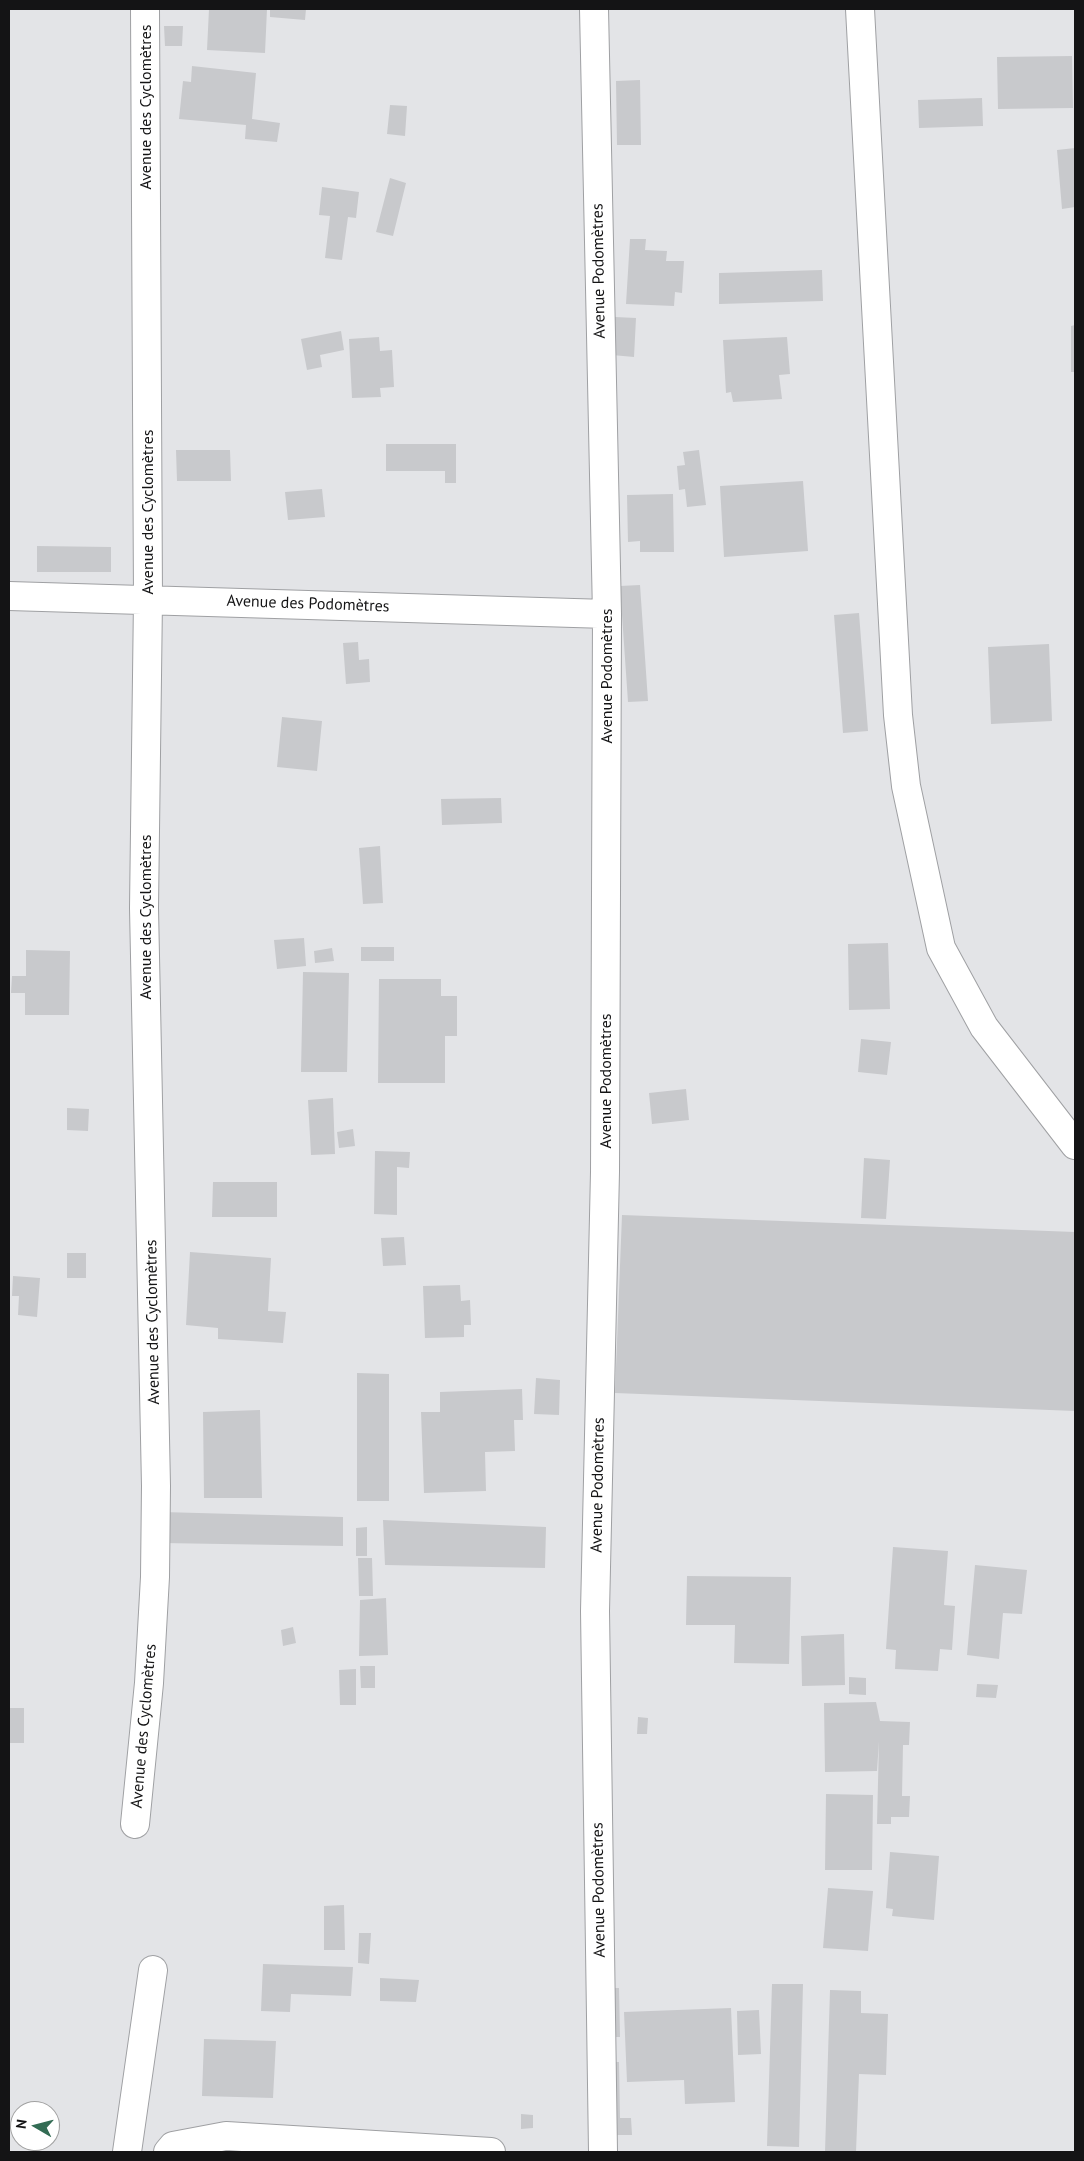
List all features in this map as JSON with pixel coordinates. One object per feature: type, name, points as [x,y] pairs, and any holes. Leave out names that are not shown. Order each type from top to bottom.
[{"type":"street","name":"Avenue des Cyclomètres","points":[[135,1824],[149,1683],[155,1577],[156,1486],[144,908],[148,599],[145,9]]},
{"type":"street","name":"Avenue Podomètres","points":[[594,9],[607,614],[605,1153],[595,1611],[603,2152]]},
{"type":"street","points":[[860,9],[898,715],[906,786],[926,886],[941,948],[984,1027],[1075,1145]]},
{"type":"street","name":"Avenue des Podomètres","points":[[9,596],[607,614]]},
{"type":"street","points":[[127,2152],[153,1970]]},
{"type":"street","points":[[168,2152],[173,2146],[226,2136],[491,2152]]},
{"type":"building","points":[[209,9],[267,9],[265,53],[207,50]]},
{"type":"building","points":[[270,9],[306,9],[305,20],[270,17]]},
{"type":"building","points":[[164,26],[183,26],[182,46],[165,46]]},
{"type":"building","points":[[1072,56],[1073,108],[998,109],[997,57]]},
{"type":"building","points":[[192,66],[256,73],[252,119],[280,123],[277,142],[245,139],[246,125],[179,119],[183,81],[191,82]]},
{"type":"building","points":[[640,80],[641,145],[617,145],[616,81]]},
{"type":"building","points":[[982,98],[983,126],[919,128],[918,100]]},
{"type":"building","points":[[390,105],[407,106],[405,136],[387,134]]},
{"type":"building","points":[[1075,148],[1075,207],[1062,209],[1057,150]]},
{"type":"building","points":[[390,178],[406,183],[393,236],[376,232]]},
{"type":"building","points":[[322,187],[359,192],[356,218],[348,217],[342,260],[325,258],[330,216],[319,215]]},
{"type":"building","points":[[630,239],[646,239],[645,250],[667,251],[666,261],[684,261],[682,293],[675,292],[674,306],[626,304]]},
{"type":"building","points":[[822,270],[823,301],[719,304],[719,273]]},
{"type":"building","points":[[615,317],[636,318],[634,357],[612,355]]},
{"type":"building","points":[[1075,325],[1075,372],[1071,372],[1071,326]]},
{"type":"building","points":[[341,331],[344,350],[320,355],[322,367],[307,370],[301,339]]},
{"type":"building","points":[[379,337],[380,351],[392,350],[394,387],[380,388],[381,397],[352,398],[349,339]]},
{"type":"building","points":[[787,337],[790,374],[779,375],[782,399],[733,402],[731,392],[726,393],[723,340]]},
{"type":"building","points":[[386,444],[456,444],[456,483],[445,483],[445,471],[386,471]]},
{"type":"building","points":[[176,450],[230,450],[231,481],[177,481]]},
{"type":"building","points":[[699,450],[706,505],[687,507],[685,489],[679,490],[677,466],[685,465],[683,452]]},
{"type":"building","points":[[803,481],[808,551],[724,557],[720,486]]},
{"type":"building","points":[[322,489],[325,517],[288,520],[285,492]]},
{"type":"building","points":[[673,494],[674,552],[640,552],[640,541],[628,542],[627,495]]},
{"type":"building","points":[[37,546],[111,547],[111,572],[37,572]]},
{"type":"building","points":[[640,585],[648,701],[628,702],[620,586]]},
{"type":"building","points":[[859,613],[868,731],[843,733],[834,615]]},
{"type":"building","points":[[358,642],[359,660],[369,659],[370,682],[346,684],[343,643]]},
{"type":"building","points":[[1049,644],[1052,721],[991,724],[988,647]]},
{"type":"building","points":[[282,717],[322,721],[317,771],[277,767]]},
{"type":"building","points":[[501,798],[502,823],[442,825],[441,799]]},
{"type":"building","points":[[380,846],[383,903],[363,904],[359,848]]},
{"type":"building","points":[[304,938],[306,966],[277,969],[274,940]]},
{"type":"building","points":[[888,943],[890,1009],[849,1010],[848,944]]},
{"type":"building","points":[[361,947],[394,947],[394,961],[361,961]]},
{"type":"building","points":[[332,948],[334,961],[315,963],[314,951]]},
{"type":"building","points":[[26,950],[70,951],[69,1015],[25,1015],[25,993],[11,993],[12,976],[26,976]]},
{"type":"building","points":[[303,972],[349,973],[347,1072],[301,1072]]},
{"type":"building","points":[[379,979],[441,979],[441,996],[457,996],[457,1036],[445,1036],[445,1083],[378,1083]]},
{"type":"building","points":[[861,1039],[891,1042],[887,1075],[858,1072]]},
{"type":"building","points":[[686,1089],[689,1120],[652,1124],[649,1093]]},
{"type":"building","points":[[333,1098],[335,1154],[311,1155],[308,1100]]},
{"type":"building","points":[[67,1108],[89,1109],[88,1131],[67,1130]]},
{"type":"building","points":[[353,1129],[355,1146],[339,1148],[337,1132]]},
{"type":"building","points":[[375,1151],[410,1152],[409,1168],[397,1167],[397,1215],[374,1214]]},
{"type":"building","points":[[864,1158],[890,1160],[886,1219],[861,1218]]},
{"type":"building","points":[[213,1182],[277,1182],[277,1217],[212,1217]]},
{"type":"building","points":[[622,1215],[1075,1232],[1075,1411],[615,1393]]},
{"type":"building","points":[[404,1237],[406,1265],[383,1266],[381,1238]]},
{"type":"building","points":[[190,1252],[271,1258],[268,1311],[286,1312],[283,1343],[218,1339],[218,1328],[186,1325]]},
{"type":"building","points":[[67,1253],[86,1253],[86,1278],[67,1278]]},
{"type":"building","points":[[13,1276],[40,1278],[37,1317],[18,1315],[19,1296],[12,1296]]},
{"type":"building","points":[[460,1285],[461,1301],[470,1300],[471,1325],[464,1325],[464,1337],[425,1338],[423,1286]]},
{"type":"building","points":[[357,1373],[389,1374],[389,1501],[357,1501]]},
{"type":"building","points":[[536,1378],[560,1380],[559,1415],[534,1414]]},
{"type":"building","points":[[522,1389],[523,1420],[514,1420],[515,1451],[485,1452],[486,1491],[424,1493],[421,1412],[440,1412],[440,1392]]},
{"type":"building","points":[[260,1410],[262,1498],[204,1498],[203,1412]]},
{"type":"building","points":[[162,1512],[343,1517],[343,1546],[162,1543]]},
{"type":"building","points":[[383,1520],[546,1527],[545,1568],[385,1565]]},
{"type":"building","points":[[367,1527],[367,1556],[356,1556],[356,1528]]},
{"type":"building","points":[[893,1547],[948,1551],[944,1605],[955,1606],[952,1650],[940,1649],[938,1671],[895,1669],[896,1650],[886,1649]]},
{"type":"building","points":[[358,1558],[372,1558],[373,1596],[359,1596]]},
{"type":"building","points":[[975,1565],[1027,1570],[1022,1614],[1003,1613],[999,1659],[967,1655]]},
{"type":"building","points":[[687,1576],[791,1577],[789,1664],[734,1663],[735,1625],[686,1625]]},
{"type":"building","points":[[386,1598],[388,1655],[359,1656],[360,1600]]},
{"type":"building","points":[[293,1627],[296,1643],[283,1646],[281,1630]]},
{"type":"building","points":[[844,1634],[845,1685],[802,1686],[801,1636]]},
{"type":"building","points":[[360,1666],[375,1666],[375,1688],[361,1688]]},
{"type":"building","points":[[356,1669],[356,1705],[340,1705],[339,1670]]},
{"type":"building","points":[[849,1677],[866,1678],[866,1695],[849,1694]]},
{"type":"building","points":[[977,1684],[998,1685],[996,1698],[976,1697]]},
{"type":"building","points":[[876,1702],[880,1721],[910,1722],[909,1745],[903,1745],[902,1796],[910,1796],[909,1817],[891,1817],[891,1824],[877,1824],[879,1741],[877,1771],[825,1772],[824,1703]]},
{"type":"building","points":[[9,1708],[24,1708],[24,1743],[9,1743]]},
{"type":"building","points":[[638,1717],[648,1718],[647,1734],[637,1734]]},
{"type":"building","points":[[826,1794],[873,1795],[872,1870],[825,1870]]},
{"type":"building","points":[[890,1852],[939,1856],[934,1920],[892,1916],[893,1909],[886,1908]]},
{"type":"building","points":[[828,1888],[873,1891],[868,1951],[823,1948]]},
{"type":"building","points":[[344,1905],[345,1950],[324,1950],[324,1906]]},
{"type":"building","points":[[359,1933],[371,1933],[369,1964],[358,1963]]},
{"type":"building","points":[[263,1964],[353,1967],[351,1996],[291,1994],[290,2012],[261,2011]]},
{"type":"building","points":[[380,1978],[419,1980],[416,2002],[380,2001]]},
{"type":"building","points":[[772,1984],[803,1984],[799,2147],[767,2146]]},
{"type":"building","points":[[603,1988],[619,1988],[620,2037],[604,2037]]},
{"type":"building","points":[[830,1990],[861,1991],[861,2013],[888,2014],[886,2075],[859,2074],[856,2152],[825,2152]]},
{"type":"building","points":[[731,2008],[735,2102],[685,2104],[684,2080],[627,2082],[624,2012]]},
{"type":"building","points":[[759,2010],[761,2054],[738,2055],[737,2011]]},
{"type":"building","points":[[204,2039],[276,2041],[273,2098],[202,2096]]},
{"type":"building","points":[[604,2062],[619,2062],[620,2118],[631,2118],[632,2135],[604,2135]]},
{"type":"building","points":[[521,2114],[533,2115],[533,2128],[521,2129]]}]
